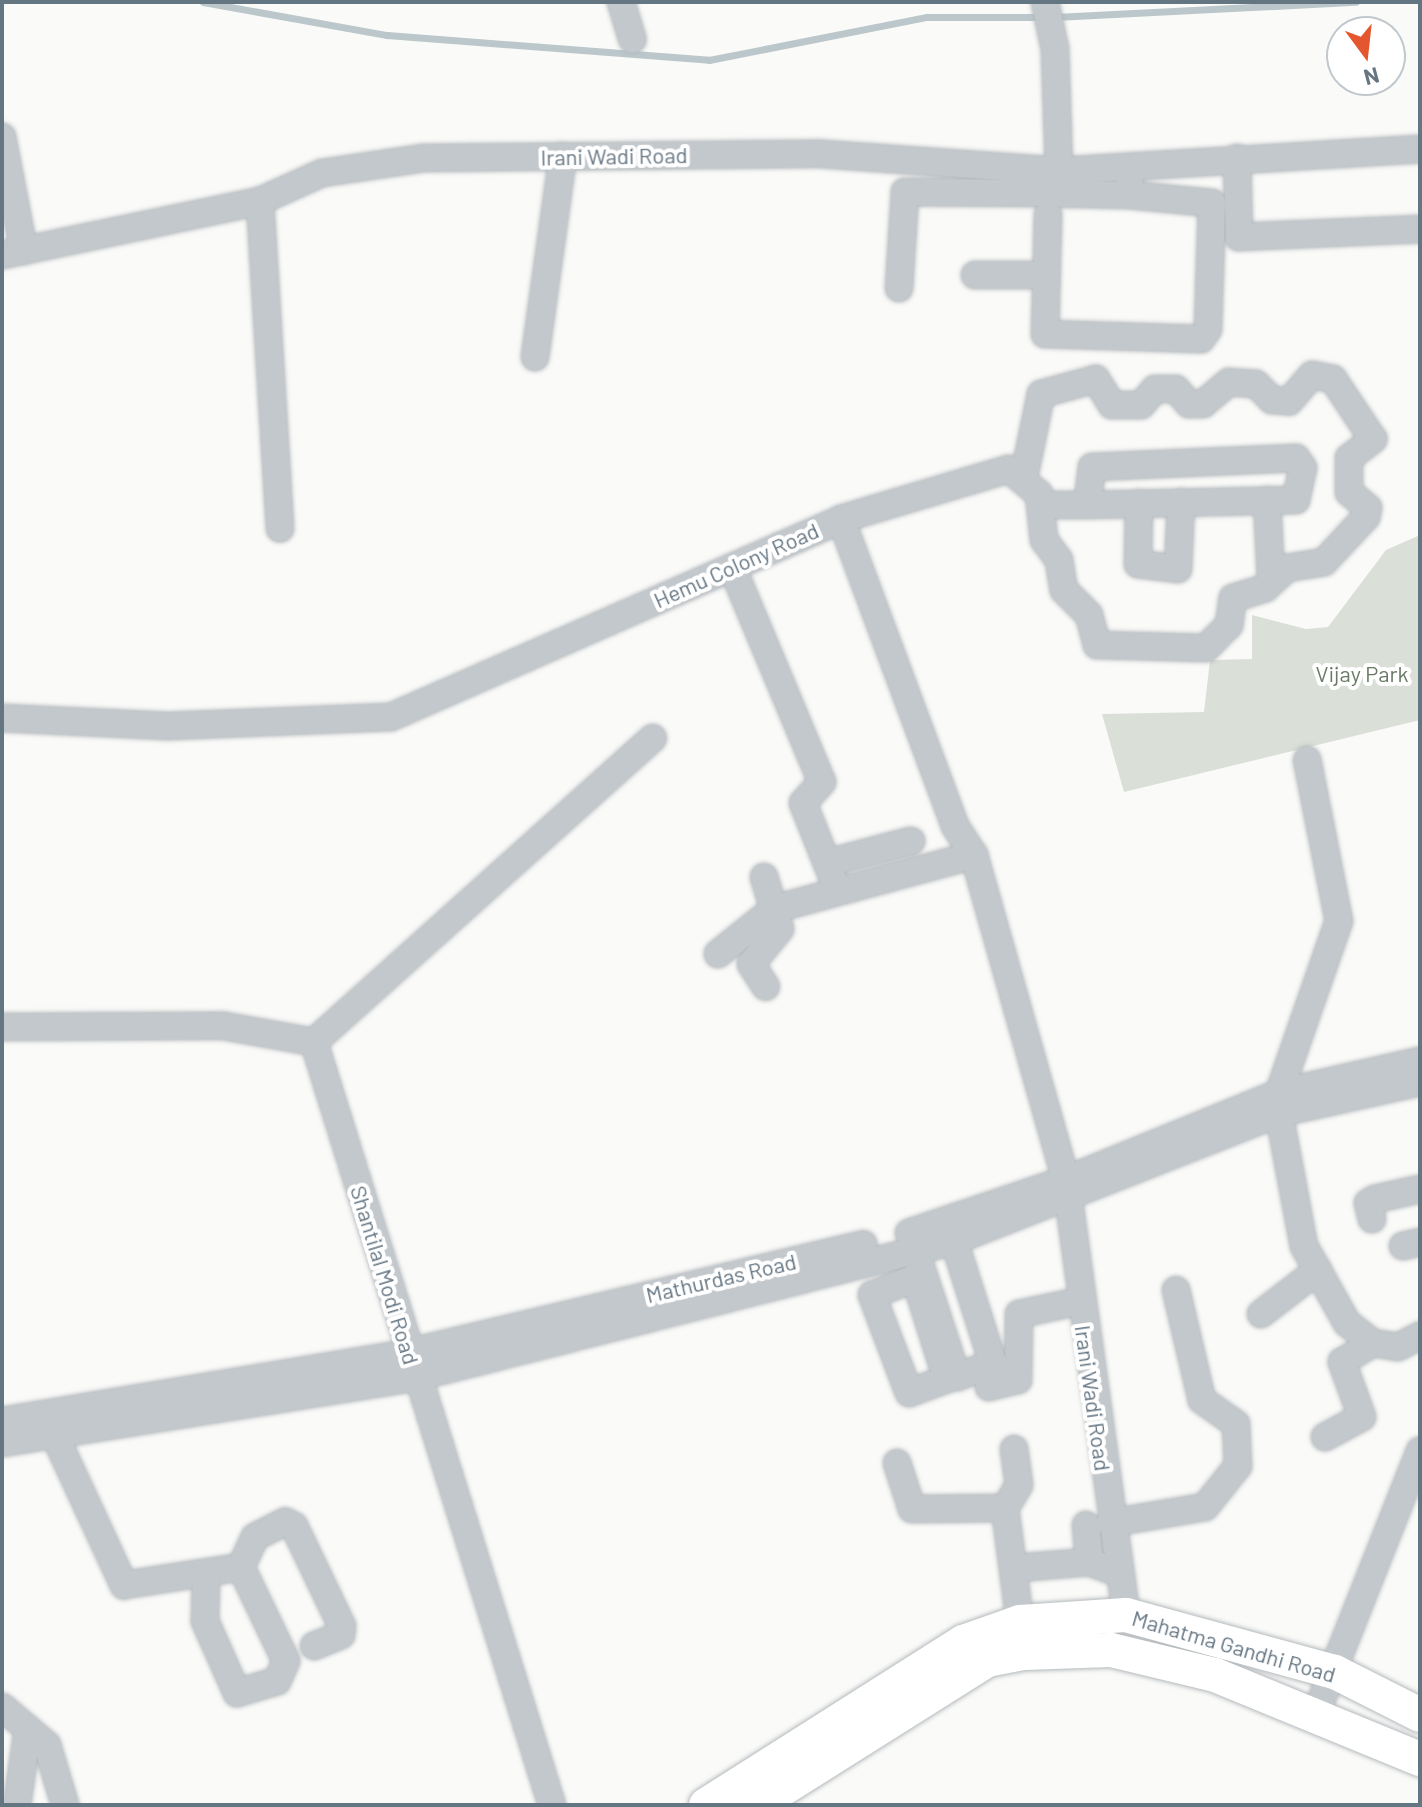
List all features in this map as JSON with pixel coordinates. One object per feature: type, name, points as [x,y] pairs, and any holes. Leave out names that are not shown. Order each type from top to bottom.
[{"type":"main road","name":"Mahatma Gandhi Road","points":[[706,1805],[963,1642],[1020,1622],[1126,1615],[1335,1672],[1420,1715]]},
{"type":"main road","name":"Mahatma Gandhi Road","points":[[769,1801],[987,1660],[1024,1653],[1111,1650],[1317,1711],[1420,1759]]},
{"type":"street","points":[[621,2],[632,39]]},
{"type":"street","points":[[905,192],[1047,187],[1212,203],[1208,329],[1201,339],[1045,334],[1044,275],[1047,187],[1049,35],[1045,2]]},
{"type":"street","points":[[2,137],[13,253]]},
{"type":"street","name":"Irani Wadi Road","points":[[13,253],[260,201],[322,173],[395,162],[563,156],[822,154],[1047,187],[1130,168],[1237,158],[1420,149]]},
{"type":"street","points":[[535,357],[563,156]]},
{"type":"street","points":[[1237,158],[1239,237],[1420,229]]},
{"type":"street","points":[[899,288],[908,165]]},
{"type":"street","points":[[1129,195],[1130,168]]},
{"type":"street","points":[[260,201],[280,528]]},
{"type":"street","points":[[975,275],[1044,275]]},
{"type":"street","points":[[841,519],[944,484],[1009,469],[1024,477],[1041,505],[1044,540],[1059,560],[1064,590],[1089,615],[1104,651],[1206,648],[1229,625],[1233,598],[1271,580],[1287,568],[1324,562],[1366,517],[1368,508],[1349,492],[1349,458],[1373,439],[1333,379],[1312,375],[1289,401],[1272,400],[1256,384],[1229,382],[1203,404],[1189,404],[1176,389],[1155,389],[1141,405],[1112,405],[1096,379],[1047,387],[1024,477]]},
{"type":"street","points":[[1041,505],[1087,505],[1267,500],[1303,495],[1296,458],[1092,467],[1087,505]]},
{"type":"street","points":[[1267,500],[1271,580]]},
{"type":"street","points":[[1139,503],[1138,564],[1178,569],[1181,502]]},
{"type":"street","name":"Hemu Colony Road","points":[[2,718],[168,726],[391,717],[841,519],[955,826],[974,855],[1066,1191]]},
{"type":"street","points":[[732,567],[822,782],[803,803],[838,891]]},
{"type":"street","points":[[2,1027],[224,1026],[314,1042],[653,738]]},
{"type":"street","points":[[1307,760],[1339,921],[1279,1103],[1304,1246],[1347,1323],[1373,1343],[1398,1347],[1420,1336]]},
{"type":"street","points":[[827,863],[911,841]]},
{"type":"street","points":[[718,954],[774,909],[974,855]]},
{"type":"street","points":[[764,877],[780,929],[751,964],[766,987]]},
{"type":"street","name":"Shantilal Modi Road","points":[[314,1042],[412,1365],[498,1615],[552,1805]]},
{"type":"street","name":"Mathurdas Road","points":[[412,1365],[1066,1191],[1279,1103],[1420,1061]]},
{"type":"street","points":[[1279,1103],[1420,1082]]},
{"type":"street","points":[[1372,1219],[1368,1203],[1420,1189]]},
{"type":"street","points":[[2,1443],[50,1426],[412,1365],[960,1239],[1066,1191]]},
{"type":"street","name":"Irani Wadi Road","points":[[1066,1191],[1080,1301],[1098,1524],[1117,1572],[1126,1615]]},
{"type":"street","points":[[912,1249],[957,1377],[993,1363],[960,1239]]},
{"type":"street","points":[[960,1239],[981,1302]]},
{"type":"street","points":[[912,1249],[915,1278]]},
{"type":"street","points":[[1261,1314],[1318,1270]]},
{"type":"street","points":[[1089,1562],[1098,1524],[1205,1507],[1238,1466],[1236,1424],[1202,1400],[1176,1290]]},
{"type":"street","points":[[989,1387],[1018,1380],[1019,1314],[1080,1301]]},
{"type":"street","points":[[1325,1437],[1362,1417],[1342,1362],[1373,1343]]},
{"type":"street","points":[[2,1421],[50,1426]]},
{"type":"street","points":[[50,1426],[124,1585],[206,1576],[241,1567]]},
{"type":"street","points":[[1014,1449],[1019,1485],[1005,1508],[1020,1622]]},
{"type":"street","points":[[1317,1711],[1420,1451]]},
{"type":"street","points":[[897,1463],[912,1509],[1005,1508]]},
{"type":"street","points":[[241,1567],[255,1537],[285,1522],[294,1526],[342,1626],[341,1635],[314,1646]]},
{"type":"street","points":[[1028,1567],[1089,1562],[1117,1572]]},
{"type":"street","points":[[206,1576],[205,1621],[244,1695],[277,1681],[286,1661],[241,1567]]},
{"type":"street","points":[[2,1707],[47,1745],[65,1805]]},
{"type":"street","points":[[17,1805],[28,1729]]},
{"type":"green space","name":"Vijay Park","points":[[1420,535],[1420,720],[1124,792],[1102,714],[1204,712],[1210,660],[1252,659],[1252,615],[1306,629],[1328,627],[1386,550]]},
{"type":"waterway","points":[[203,2],[387,35],[709,60],[927,17],[1042,17]]},
{"type":"waterway","points":[[1055,17],[1356,2]]}]
